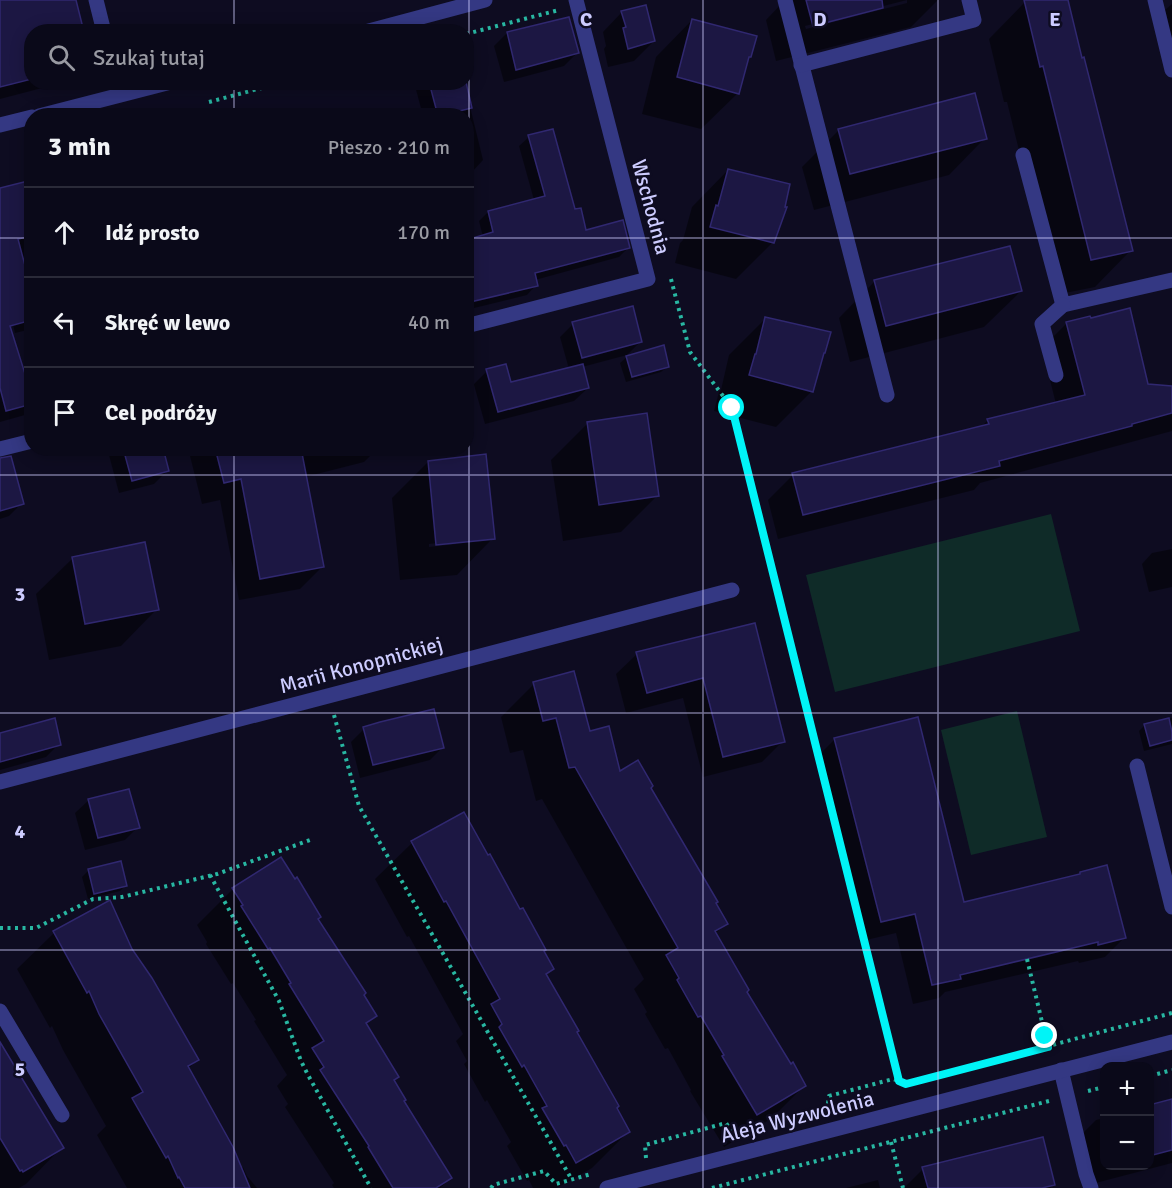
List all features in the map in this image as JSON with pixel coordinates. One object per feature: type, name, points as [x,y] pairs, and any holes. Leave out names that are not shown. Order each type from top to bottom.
[{"type":"street","points":[[96,0],[102,24]]},
{"type":"street","points":[[395,24],[485,0]]},
{"type":"street","points":[[784,0],[887,395]]},
{"type":"street","points":[[801,65],[974,20],[969,0]]},
{"type":"street","points":[[1155,0],[1172,70]]},
{"type":"street","name":"Wschodnia","points":[[474,324],[648,279],[576,2]]},
{"type":"street","points":[[63,108],[116,90]]},
{"type":"street","points":[[0,125],[24,119]]},
{"type":"street","points":[[1023,155],[1063,305]]},
{"type":"street","points":[[1056,375],[1042,324],[1063,305],[1172,280]]},
{"type":"street","points":[[0,449],[24,443]]},
{"type":"street","name":"Marii Konopnickiej","points":[[0,782],[732,590]]},
{"type":"street","points":[[1137,766],[1172,907]]},
{"type":"street","points":[[0,1011],[62,1115]]},
{"type":"street","name":"Aleja Wyzwolenia","points":[[607,1188],[652,1182],[1061,1070],[1172,1042]]},
{"type":"street","points":[[1061,1070],[1091,1188]]},
{"type":"path","points":[[474,32],[576,2]]},
{"type":"path","points":[[209,102],[254,90]]},
{"type":"path","points":[[669,272],[690,352],[732,408],[899,1081]]},
{"type":"path","points":[[328,696],[359,806],[572,1180]]},
{"type":"path","points":[[0,928],[36,928],[93,899],[122,897],[210,875],[310,840]]},
{"type":"path","points":[[210,875],[279,1001],[308,1075],[371,1188]]},
{"type":"path","points":[[1027,959],[1048,1047]]},
{"type":"path","points":[[827,1113],[829,1096],[893,1079],[906,1084],[1172,1013]]},
{"type":"path","points":[[1154,1075],[1172,1070]]},
{"type":"path","points":[[712,1188],[1100,1088]]},
{"type":"path","points":[[646,1159],[645,1145],[726,1123],[736,1137]]},
{"type":"path","points":[[891,1142],[903,1188]]},
{"type":"path","points":[[491,1188],[493,1185],[544,1171],[556,1184],[593,1174]]},
{"type":"green space","points":[[1051,514],[1080,631],[835,692],[806,575]]},
{"type":"green space","points":[[1017,711],[1047,837],[971,855],[941,730]]},
{"type":"building","points":[[0,0],[76,0],[82,24],[24,24],[24,81],[0,87]]},
{"type":"building","points":[[806,0],[882,0],[883,8],[813,26]]},
{"type":"building","points":[[1024,0],[1068,0],[1133,251],[1091,260],[1043,66],[1040,67]]},
{"type":"building","points":[[646,5],[655,41],[628,49],[623,28],[626,27],[621,11]]},
{"type":"building","points":[[569,17],[579,53],[516,70],[507,32]]},
{"type":"building","points":[[692,19],[757,36],[739,94],[677,77]]},
{"type":"building","points":[[431,90],[468,90],[472,108],[436,108]]},
{"type":"building","points":[[975,93],[987,139],[850,174],[838,129]]},
{"type":"building","points":[[553,129],[575,209],[581,208],[586,230],[623,220],[630,248],[535,273],[538,286],[474,301],[474,238],[493,232],[488,211],[545,196],[528,135]]},
{"type":"building","points":[[728,169],[790,184],[785,207],[787,207],[774,243],[710,227]]},
{"type":"building","points":[[24,182],[24,238],[18,239],[24,262],[24,322],[10,326],[24,371],[24,406],[6,411],[0,388],[0,188]]},
{"type":"building","points":[[1010,246],[1022,291],[886,326],[874,280]]},
{"type":"building","points":[[633,306],[642,342],[582,358],[572,322]]},
{"type":"building","points":[[1130,308],[1148,384],[1172,386],[1172,413],[1132,424],[1132,426],[999,461],[1000,466],[803,515],[792,473],[989,424],[987,419],[1085,395],[1066,322]]},
{"type":"building","points":[[765,317],[831,332],[813,392],[749,375]]},
{"type":"building","points":[[664,345],[669,367],[632,377],[626,356]]},
{"type":"building","points":[[506,364],[511,382],[583,364],[589,388],[498,412],[486,369]]},
{"type":"building","points":[[647,413],[659,496],[599,505],[587,422]]},
{"type":"building","points":[[486,454],[495,539],[436,545],[428,461]]},
{"type":"building","points":[[11,456],[24,504],[0,511],[0,458]]},
{"type":"building","points":[[125,456],[165,456],[169,471],[132,481]]},
{"type":"building","points":[[217,456],[303,456],[324,567],[260,579],[241,479],[224,483]]},
{"type":"building","points":[[145,542],[159,610],[85,624],[72,557]]},
{"type":"building","points":[[755,623],[785,742],[723,757],[703,678],[647,693],[636,652]]},
{"type":"building","points":[[574,671],[590,731],[609,726],[620,771],[638,760],[653,786],[651,788],[718,902],[716,903],[728,924],[715,931],[749,990],[747,992],[806,1086],[757,1115],[701,1016],[698,1017],[677,980],[679,978],[666,955],[678,948],[575,767],[569,768],[556,718],[543,721],[533,682]]},
{"type":"building","points":[[434,709],[444,748],[373,765],[363,727]]},
{"type":"building","points":[[918,717],[964,902],[1080,874],[1080,872],[1107,865],[1126,938],[1098,945],[1098,942],[960,975],[961,979],[932,985],[915,914],[881,922],[834,738]]},
{"type":"building","points":[[55,718],[61,745],[0,762],[0,733]]},
{"type":"building","points":[[1169,718],[1172,740],[1150,746],[1144,724]]},
{"type":"building","points":[[129,789],[140,828],[98,838],[88,799]]},
{"type":"building","points":[[464,812],[546,950],[544,951],[554,969],[546,974],[619,1106],[617,1108],[630,1132],[576,1163],[542,1108],[547,1106],[524,1065],[522,1067],[499,1027],[502,1024],[491,1004],[500,999],[411,841]]},
{"type":"building","points":[[281,857],[295,879],[297,877],[321,917],[318,919],[366,993],[364,995],[377,1016],[366,1023],[399,1077],[394,1080],[406,1100],[404,1101],[452,1178],[436,1188],[393,1188],[320,1070],[324,1067],[312,1048],[324,1041],[232,888]]},
{"type":"building","points":[[121,861],[127,886],[94,894],[88,869]]},
{"type":"building","points":[[110,900],[132,949],[152,978],[199,1060],[188,1066],[233,1147],[250,1188],[185,1188],[132,1098],[143,1092],[99,1014],[89,991],[87,993],[53,931]]},
{"type":"building","points":[[0,1042],[64,1148],[23,1172],[20,1171],[0,1138]]},
{"type":"building","points":[[1172,1099],[1172,1150],[1154,1155],[1154,1116],[1154,1104]]},
{"type":"building","points":[[1043,1137],[1055,1185],[1042,1188],[928,1188],[922,1167]]},
{"type":"route","points":[[732,408],[899,1081],[906,1084],[1048,1047],[1045,1036]]}]
